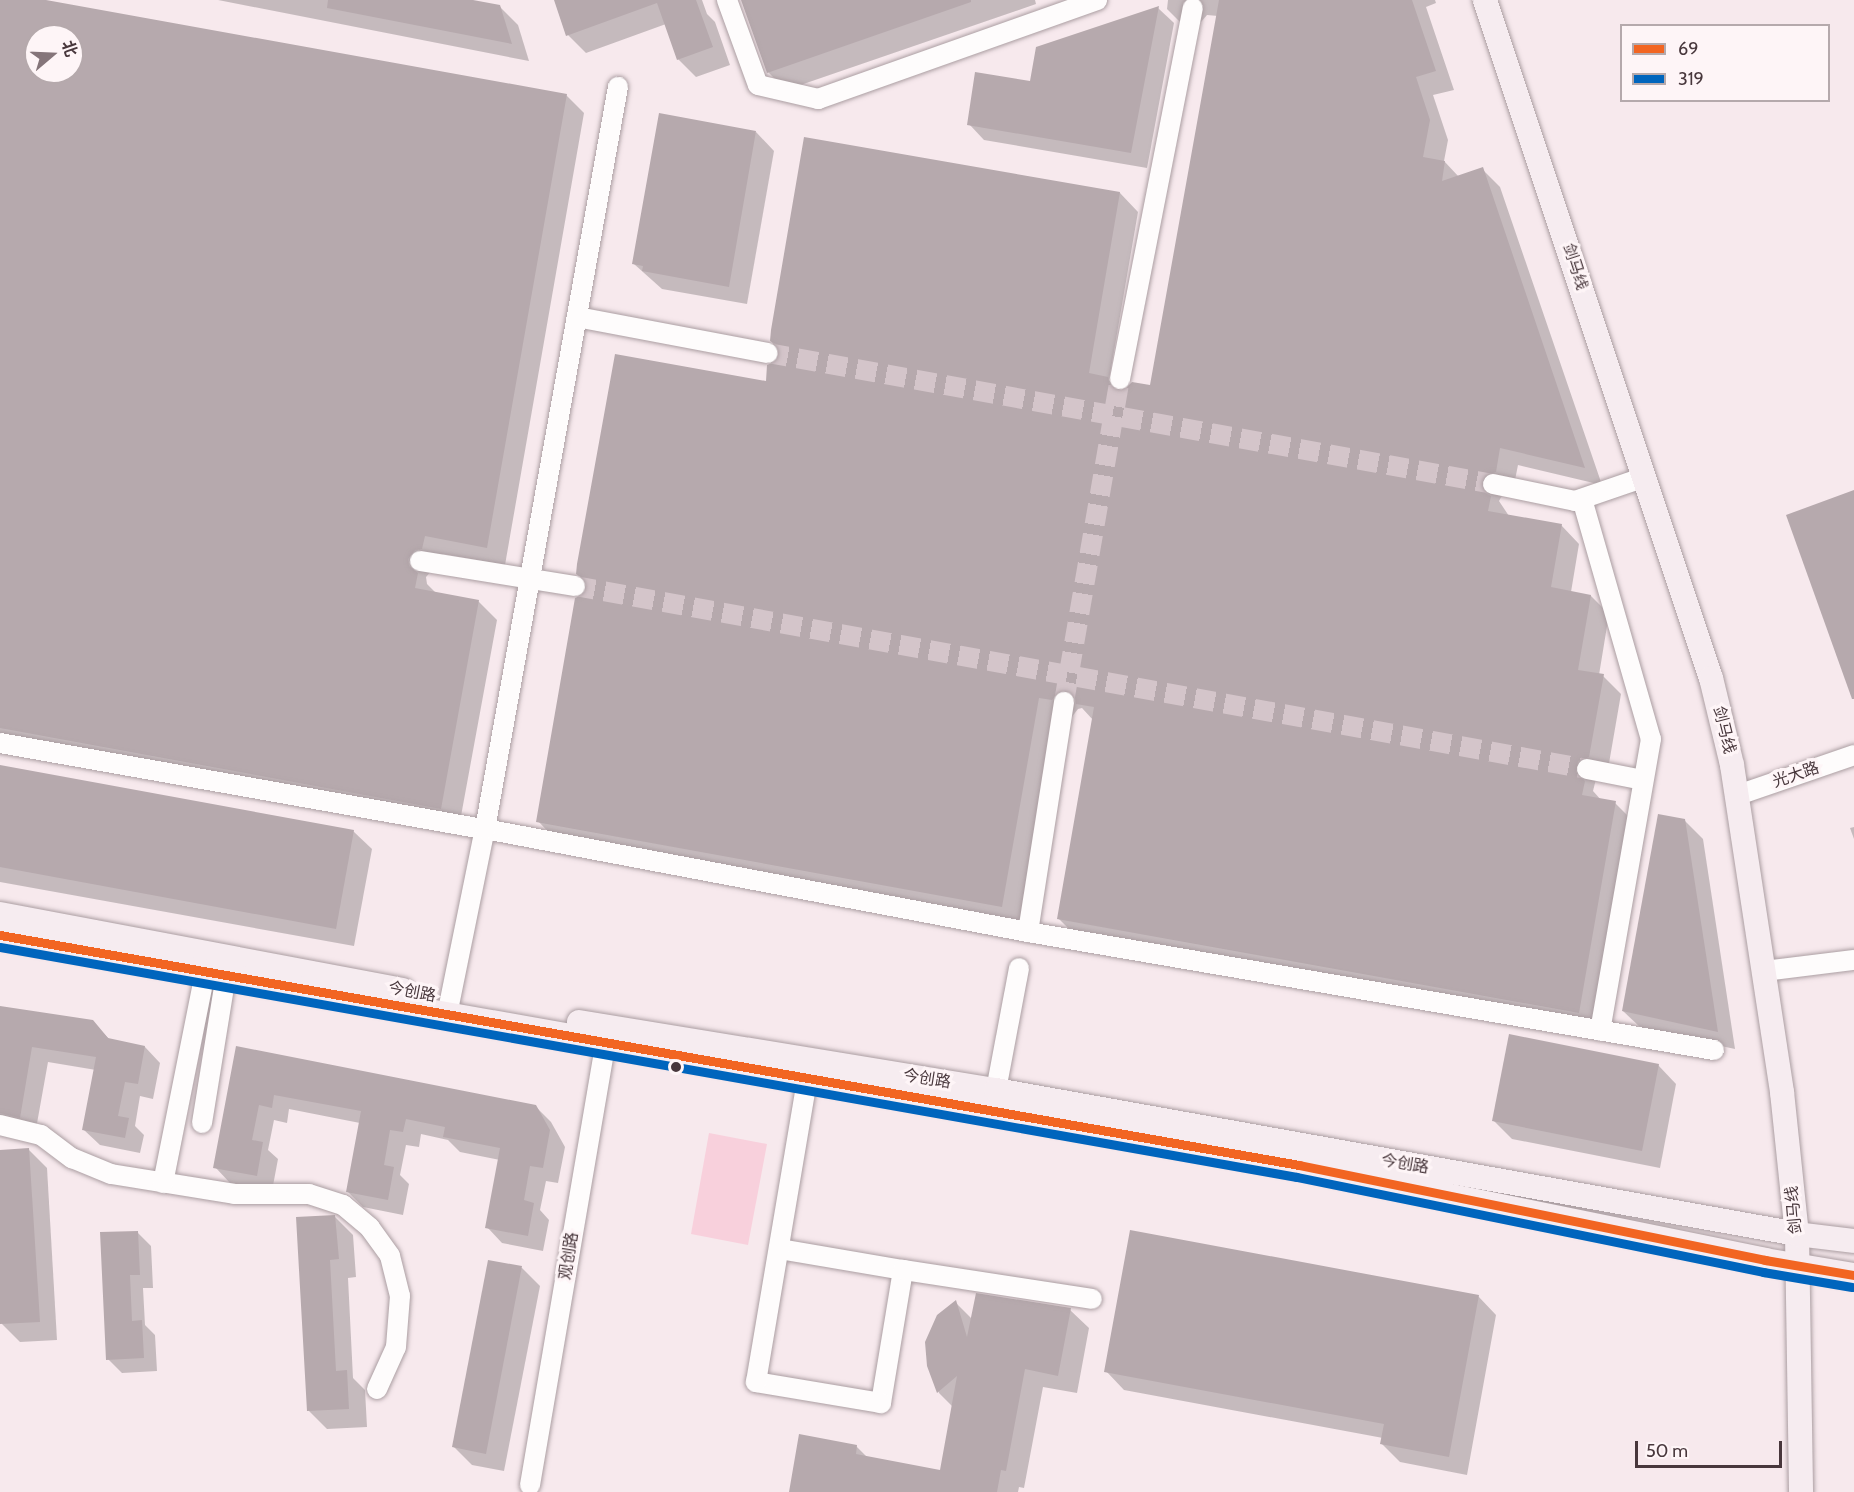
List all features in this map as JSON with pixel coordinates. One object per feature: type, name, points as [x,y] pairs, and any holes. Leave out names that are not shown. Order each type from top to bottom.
[{"type":"main road","name":"剑马线","points":[[1485,0],[1711,678],[1738,795],[1782,1092],[1797,1234],[1801,1492]]},
{"type":"main road","name":"今创路","points":[[0,914],[449,1007],[606,1035],[996,1090],[1797,1234],[1854,1241]]},
{"type":"main road","name":"今创路","points":[[0,935],[215,974],[449,1007]]},
{"type":"main road","name":"今创路","points":[[606,1035],[807,1079],[1299,1165],[1854,1275]]},
{"type":"street","points":[[727,0],[758,85],[818,99],[1097,0]]},
{"type":"street","points":[[1120,379],[1193,8]]},
{"type":"street","points":[[449,1007],[485,829],[618,87]]},
{"type":"street","points":[[577,317],[768,353]]},
{"type":"street","points":[[1493,484],[1575,501],[1645,477]]},
{"type":"street","points":[[1582,499],[1651,739],[1600,1031]]},
{"type":"street","points":[[420,561],[576,586]]},
{"type":"street","points":[[1028,932],[1064,702]]},
{"type":"street","points":[[0,743],[485,829],[1028,932],[1714,1050]]},
{"type":"street","name":"光大路","points":[[1738,795],[1854,755]]},
{"type":"street","points":[[1587,768],[1643,780]]},
{"type":"street","points":[[1764,971],[1854,960]]},
{"type":"street","points":[[996,1090],[1019,968]]},
{"type":"street","points":[[202,1123],[215,974]]},
{"type":"street","points":[[163,1183],[215,974]]},
{"type":"street","name":"观创路","points":[[530,1485],[606,1035]]},
{"type":"street","points":[[807,1079],[756,1382],[881,1403],[903,1270]]},
{"type":"street","points":[[0,1125],[41,1135],[72,1158],[111,1174],[234,1194],[309,1194],[343,1205],[370,1228],[390,1256],[400,1296],[396,1347],[377,1389]]},
{"type":"street","points":[[780,1249],[1092,1299]]},
{"type":"shaded area","points":[[709,1133],[767,1144],[748,1245],[691,1234]]},
{"type":"building","points":[[0,0],[46,0],[567,94],[487,548],[425,536],[422,549],[415,550],[408,559],[409,566],[418,573],[415,588],[479,600],[441,809],[0,728]]},
{"type":"building","points":[[328,0],[473,0],[500,5],[512,44],[327,8]]},
{"type":"building","points":[[554,0],[696,0],[713,47],[677,60],[657,3],[566,36]]},
{"type":"building","points":[[741,0],[971,0],[971,2],[767,73]]},
{"type":"building","points":[[1219,0],[1412,0],[1436,71],[1416,77],[1430,120],[1423,157],[1445,161],[1442,181],[1483,167],[1585,468],[1500,448],[1496,472],[1484,476],[1481,482],[1485,493],[1491,496],[1488,511],[1562,524],[1551,587],[1591,595],[1578,670],[1604,674],[1589,757],[1578,761],[1576,772],[1585,781],[1582,795],[1616,801],[1579,1013],[1057,919],[1094,707],[1076,704],[1075,697],[1066,690],[1059,691],[1052,700],[1039,698],[1002,907],[536,822],[575,598],[584,594],[587,588],[586,581],[576,574],[577,564],[615,354],[766,381],[767,365],[777,361],[780,355],[776,344],[770,341],[771,330],[804,137],[1120,192],[1089,373],[1108,377],[1109,383],[1117,391],[1124,390],[1132,382],[1150,385]]},
{"type":"building","points":[[1159,6],[1131,153],[967,125],[975,72],[1030,81],[1036,47]]},
{"type":"building","points":[[659,113],[756,131],[729,287],[642,271],[643,266],[632,264]]},
{"type":"building","points":[[1854,490],[1854,699],[1852,699],[1786,515]]},
{"type":"building","points":[[0,765],[354,830],[336,929],[0,867]]},
{"type":"building","points":[[1658,814],[1685,819],[1718,1032],[1622,1011]]},
{"type":"building","points":[[0,1006],[93,1020],[108,1038],[145,1046],[138,1084],[125,1082],[118,1116],[129,1118],[125,1138],[82,1130],[96,1057],[32,1047],[20,1118],[0,1113]]},
{"type":"building","points":[[1509,1034],[1659,1064],[1642,1151],[1492,1121]]},
{"type":"building","points":[[236,1046],[536,1105],[550,1130],[543,1168],[530,1166],[524,1200],[534,1203],[528,1236],[485,1228],[500,1148],[443,1137],[445,1127],[406,1119],[403,1132],[390,1130],[384,1165],[394,1167],[388,1200],[346,1192],[361,1111],[274,1095],[272,1108],[259,1105],[252,1140],[263,1142],[257,1176],[213,1168]]},
{"type":"building","points":[[29,1148],[40,1322],[0,1324],[0,1150]]},
{"type":"building","points":[[335,1215],[339,1259],[330,1260],[336,1371],[347,1370],[349,1409],[307,1411],[296,1217]]},
{"type":"building","points":[[1130,1230],[1479,1295],[1449,1457],[1380,1444],[1384,1424],[1104,1372]]},
{"type":"building","points":[[138,1231],[140,1275],[130,1275],[132,1321],[142,1320],[144,1358],[106,1360],[100,1232]]},
{"type":"building","points":[[488,1260],[522,1266],[486,1454],[452,1447]]},
{"type":"building","points":[[976,1293],[1071,1308],[1058,1376],[1025,1369],[1006,1471],[1001,1470],[997,1492],[789,1492],[799,1434],[857,1445],[856,1454],[940,1470],[957,1376],[937,1393],[927,1366],[925,1342],[937,1315],[956,1300],[967,1337]]},
{"type":"tunnel","points":[[768,353],[1493,484]]},
{"type":"tunnel","points":[[1064,702],[1120,379]]},
{"type":"tunnel","points":[[575,586],[1587,769]]},
{"type":"transit line","name":"69","points":[[0,935],[1299,1165],[1765,1260],[1854,1275]]},
{"type":"transit line","name":"319","points":[[0,947],[1297,1177],[1763,1272],[1852,1287]]}]
